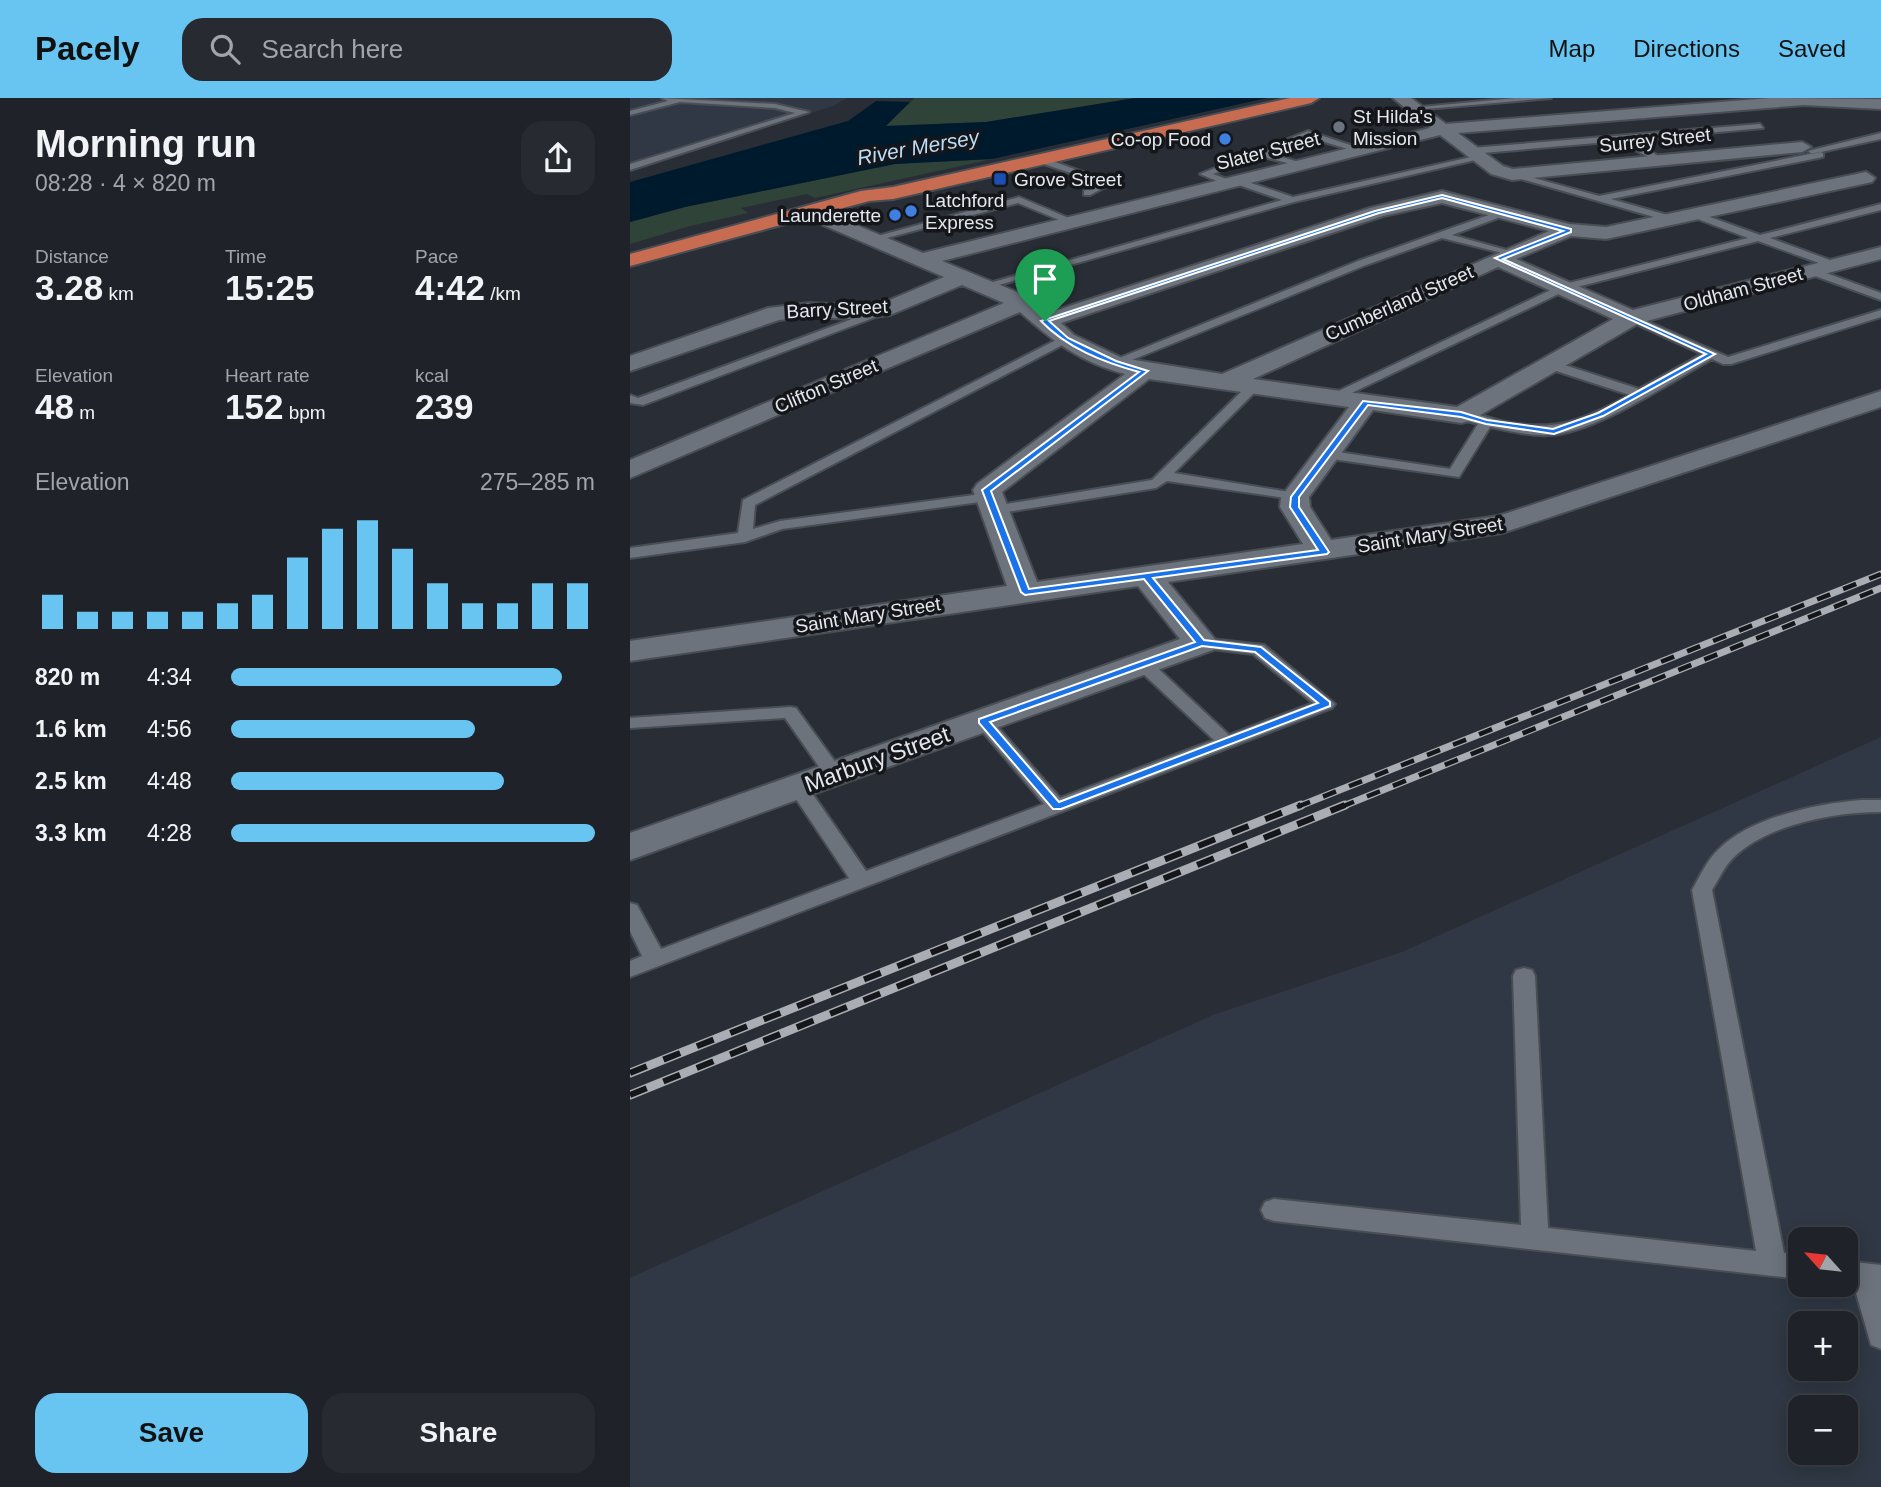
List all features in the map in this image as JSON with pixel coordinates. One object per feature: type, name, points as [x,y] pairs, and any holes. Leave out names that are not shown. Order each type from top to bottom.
[{"type":"highway","points":[[630,260],[868,195],[893,193],[1311,98]]},
{"type":"highway","points":[[630,277],[886,200],[893,193]]},
{"type":"street","points":[[1642,98],[1674,111]]},
{"type":"street","name":"Slater Street","points":[[921,260],[1444,129],[1804,100],[1881,104]]},
{"type":"street","points":[[1408,103],[1497,170],[1512,175]]},
{"type":"street","points":[[1721,107],[1811,151],[1870,174]]},
{"type":"street","name":"Surrey Street","points":[[1512,175],[1659,160],[1811,151]]},
{"type":"street","name":"Cumberland Street","points":[[1223,383],[1504,256],[1569,230],[1606,233],[1870,174]]},
{"type":"street","points":[[1045,321],[1377,212],[1442,197],[1569,230]]},
{"type":"street","points":[[823,218],[1023,303],[1066,340],[1113,363],[1144,371],[1223,383],[1461,415]]},
{"type":"street","name":"Oldham Street","points":[[1461,415],[1631,318],[1881,253]]},
{"type":"street","points":[[1504,256],[1631,318]]},
{"type":"street","name":"Barry Street","points":[[630,364],[776,313],[855,312],[890,308],[973,281]]},
{"type":"street","name":"Clifton Street","points":[[630,470],[1023,303]]},
{"type":"street","points":[[1025,592],[987,490],[1144,371]]},
{"type":"street","name":"Saint Mary Street","points":[[630,651],[1503,524],[1881,400]]},
{"type":"street","points":[[1324,552],[1295,507],[1295,497],[1366,402]]},
{"type":"street","points":[[1146,576],[1201,643]]},
{"type":"street","name":"Marbury Street","points":[[631,845],[1201,643]]},
{"type":"lane","points":[[630,167],[805,112],[775,106],[666,98]]},
{"type":"lane","points":[[1408,103],[1547,98]]},
{"type":"lane","points":[[630,113],[680,100]]},
{"type":"lane","points":[[973,281],[1476,155],[1620,138],[1760,126]]},
{"type":"lane","points":[[1292,200],[1205,174],[1308,134],[1361,150]]},
{"type":"lane","points":[[1598,199],[1881,136]]},
{"type":"lane","points":[[1620,138],[1659,160]]},
{"type":"lane","points":[[1260,153],[1299,165]]},
{"type":"lane","points":[[1041,160],[1108,183],[1087,193]]},
{"type":"lane","points":[[1066,181],[1050,173],[1067,169]]},
{"type":"lane","points":[[1512,175],[1668,218]]},
{"type":"lane","points":[[872,239],[1019,200],[1073,222]]},
{"type":"lane","points":[[1332,397],[1565,288],[1881,207]]},
{"type":"lane","points":[[1113,363],[1362,263],[1503,213]]},
{"type":"lane","points":[[1690,214],[1834,265]]},
{"type":"lane","points":[[1442,235],[1504,256]]},
{"type":"lane","points":[[1811,271],[1881,297]]},
{"type":"lane","points":[[630,399],[638,402],[745,361],[815,339],[890,308]]},
{"type":"lane","points":[[1631,318],[1727,361],[1881,313]]},
{"type":"lane","points":[[745,537],[748,503],[1066,340]]},
{"type":"lane","points":[[1461,415],[1486,422],[1554,432],[1601,415],[1711,354]]},
{"type":"lane","points":[[1551,365],[1638,393]]},
{"type":"lane","points":[[630,552],[745,537],[780,525],[1156,484],[1253,387]]},
{"type":"lane","points":[[1325,454],[1454,474],[1486,422]]},
{"type":"lane","points":[[1164,476],[1295,497]]},
{"type":"lane","points":[[630,969],[1326,704],[1258,649],[1201,643]]},
{"type":"lane","points":[[1143,664],[1226,742]]},
{"type":"lane","points":[[630,723],[790,712],[834,774]]},
{"type":"lane","points":[[983,721],[1057,807]]},
{"type":"lane","points":[[798,787],[862,881]]},
{"type":"lane","points":[[1772,1263],[1702,890],[1728,851],[1796,816],[1863,805],[1881,806]]},
{"type":"lane","points":[[630,910],[655,959]]},
{"type":"lane","points":[[1524,976],[1535,1237]]},
{"type":"lane","points":[[1274,1210],[1788,1265]]},
{"type":"lane","points":[[1864,1275],[1881,1336]]},
{"type":"shaded area","points":[[630,98],[847,98],[833,106],[778,124],[630,168]]},
{"type":"shaded area","points":[[1881,737],[1881,1487],[630,1487],[630,1278],[1213,1015],[1402,952]]},
{"type":"green space","points":[[915,98],[1135,98],[986,122],[885,126]]},
{"type":"green space","points":[[992,159],[815,198],[807,194],[741,208],[748,213],[690,226],[630,244],[630,222],[685,207],[895,164]]},
{"type":"water","name":"River Mersey","points":[[1135,98],[1267,98],[992,159],[895,164],[685,207],[630,222],[630,182],[848,121],[876,101],[910,102],[886,126],[986,122]]},
{"type":"railway","points":[[1297,807],[1881,574]]},
{"type":"railway","points":[[1341,807],[1881,588]]},
{"type":"railway","points":[[630,1073],[1301,805]]},
{"type":"railway","points":[[630,1095],[1345,805]]},
{"type":"place","name":"St Hilda's Mission","points":[[1339,127]]},
{"type":"place","name":"Co-op Food","points":[[1225,139]]},
{"type":"place","name":"Grove Street","points":[[1000,179]]},
{"type":"place","name":"Latchford Express","points":[[911,211]]},
{"type":"place","name":"Launderette","points":[[895,215]]},
{"type":"route","points":[[1045,321],[1066,340],[1113,363],[1144,371],[987,490],[1025,592],[1146,576],[1201,643],[983,721],[1057,807],[1326,704],[1258,649],[1201,643],[1146,576],[1324,552],[1295,507],[1295,497],[1366,402],[1461,415],[1486,422],[1554,432],[1601,415],[1711,354],[1498,258],[1569,230],[1442,197],[1377,212],[1045,321]]}]
